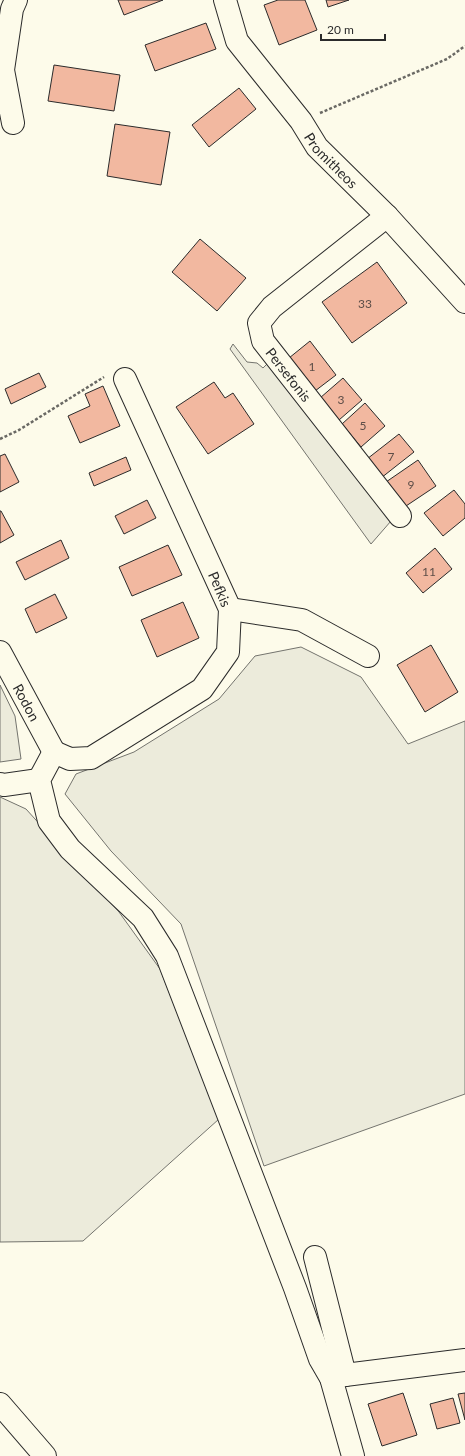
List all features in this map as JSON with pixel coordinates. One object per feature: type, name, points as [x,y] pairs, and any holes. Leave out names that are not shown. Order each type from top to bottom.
[{"type":"street","name":"Promitheos","points":[[225,0],[237,41],[301,121],[317,147],[387,216],[465,302]]},
{"type":"street","points":[[9,4],[3,70],[13,123]]},
{"type":"street","name":"Persefonis","points":[[387,216],[272,307],[259,323],[263,342],[400,516]]},
{"type":"street","name":"Pefkis","points":[[54,752],[70,759],[91,758],[202,689],[228,652],[230,609],[125,379]]},
{"type":"street","points":[[230,609],[302,620],[368,656]]},
{"type":"street","name":"Rodon","points":[[0,652],[54,752]]},
{"type":"street","points":[[54,752],[39,780],[49,821],[70,849],[143,918],[167,956],[292,1281],[320,1359],[338,1376]]},
{"type":"street","points":[[0,784],[4,785],[39,780]]},
{"type":"street","points":[[315,1257],[353,1456]]},
{"type":"street","points":[[338,1376],[465,1360]]},
{"type":"street","points":[[0,1404],[45,1456]]},
{"type":"path","points":[[301,121],[447,58],[465,46]]},
{"type":"path","points":[[0,439],[19,430],[103,376],[125,379]]},
{"type":"shaded area","points":[[233,344],[247,362],[257,363],[263,368],[268,363],[391,521],[371,544],[230,349]]},
{"type":"shaded area","points":[[301,647],[361,677],[408,744],[465,721],[465,1094],[264,1166],[181,924],[111,851],[65,794],[76,774],[134,752],[219,699],[255,656]]},
{"type":"shaded area","points":[[0,685],[15,716],[21,759],[0,762]]},
{"type":"shaded area","points":[[0,797],[26,809],[119,912],[160,969],[219,1119],[83,1241],[0,1242]]},
{"type":"building","points":[[118,0],[163,0],[124,15]]},
{"type":"building","points":[[278,0],[305,0],[317,30],[279,45],[264,5]]},
{"type":"building","points":[[326,0],[349,0],[328,7]]},
{"type":"building","points":[[206,23],[216,49],[155,71],[145,45]]},
{"type":"building","points":[[54,65],[120,75],[114,111],[48,101]]},
{"type":"building","points":[[239,88],[256,109],[209,147],[192,125]]},
{"type":"building","points":[[115,124],[170,132],[161,185],[107,176]]},
{"type":"building","points":[[200,239],[246,278],[217,311],[172,272]]},
{"type":"building","points":[[377,262],[407,303],[352,343],[322,302]]},
{"type":"building","points":[[310,341],[336,375],[315,391],[289,358]]},
{"type":"building","points":[[39,373],[46,387],[11,404],[5,389]]},
{"type":"building","points":[[343,378],[362,400],[339,420],[320,398]]},
{"type":"building","points":[[214,382],[225,398],[233,393],[254,424],[208,454],[176,407]]},
{"type":"building","points":[[103,386],[120,426],[80,443],[68,416],[90,406],[85,394]]},
{"type":"building","points":[[365,403],[385,426],[361,447],[342,424]]},
{"type":"building","points":[[399,434],[414,452],[381,478],[367,459]]},
{"type":"building","points":[[5,454],[19,482],[0,492],[0,456]]},
{"type":"building","points":[[126,457],[131,470],[94,486],[89,473]]},
{"type":"building","points":[[418,460],[436,486],[403,508],[386,482]]},
{"type":"building","points":[[454,490],[465,504],[465,518],[443,536],[424,513]]},
{"type":"building","points":[[147,500],[156,518],[124,534],[115,516]]},
{"type":"building","points":[[0,511],[14,535],[0,543]]},
{"type":"building","points":[[61,540],[69,558],[25,580],[16,562]]},
{"type":"building","points":[[168,545],[182,575],[132,596],[119,567]]},
{"type":"building","points":[[435,548],[452,569],[423,593],[406,573]]},
{"type":"building","points":[[55,594],[67,618],[36,633],[25,609]]},
{"type":"building","points":[[183,602],[199,638],[157,657],[141,620]]},
{"type":"building","points":[[431,645],[458,692],[425,712],[397,665]]},
{"type":"building","points":[[403,1393],[417,1435],[382,1446],[368,1404]]},
{"type":"building","points":[[465,1393],[465,1420],[458,1394]]},
{"type":"building","points":[[453,1398],[460,1423],[437,1429],[430,1404]]}]
